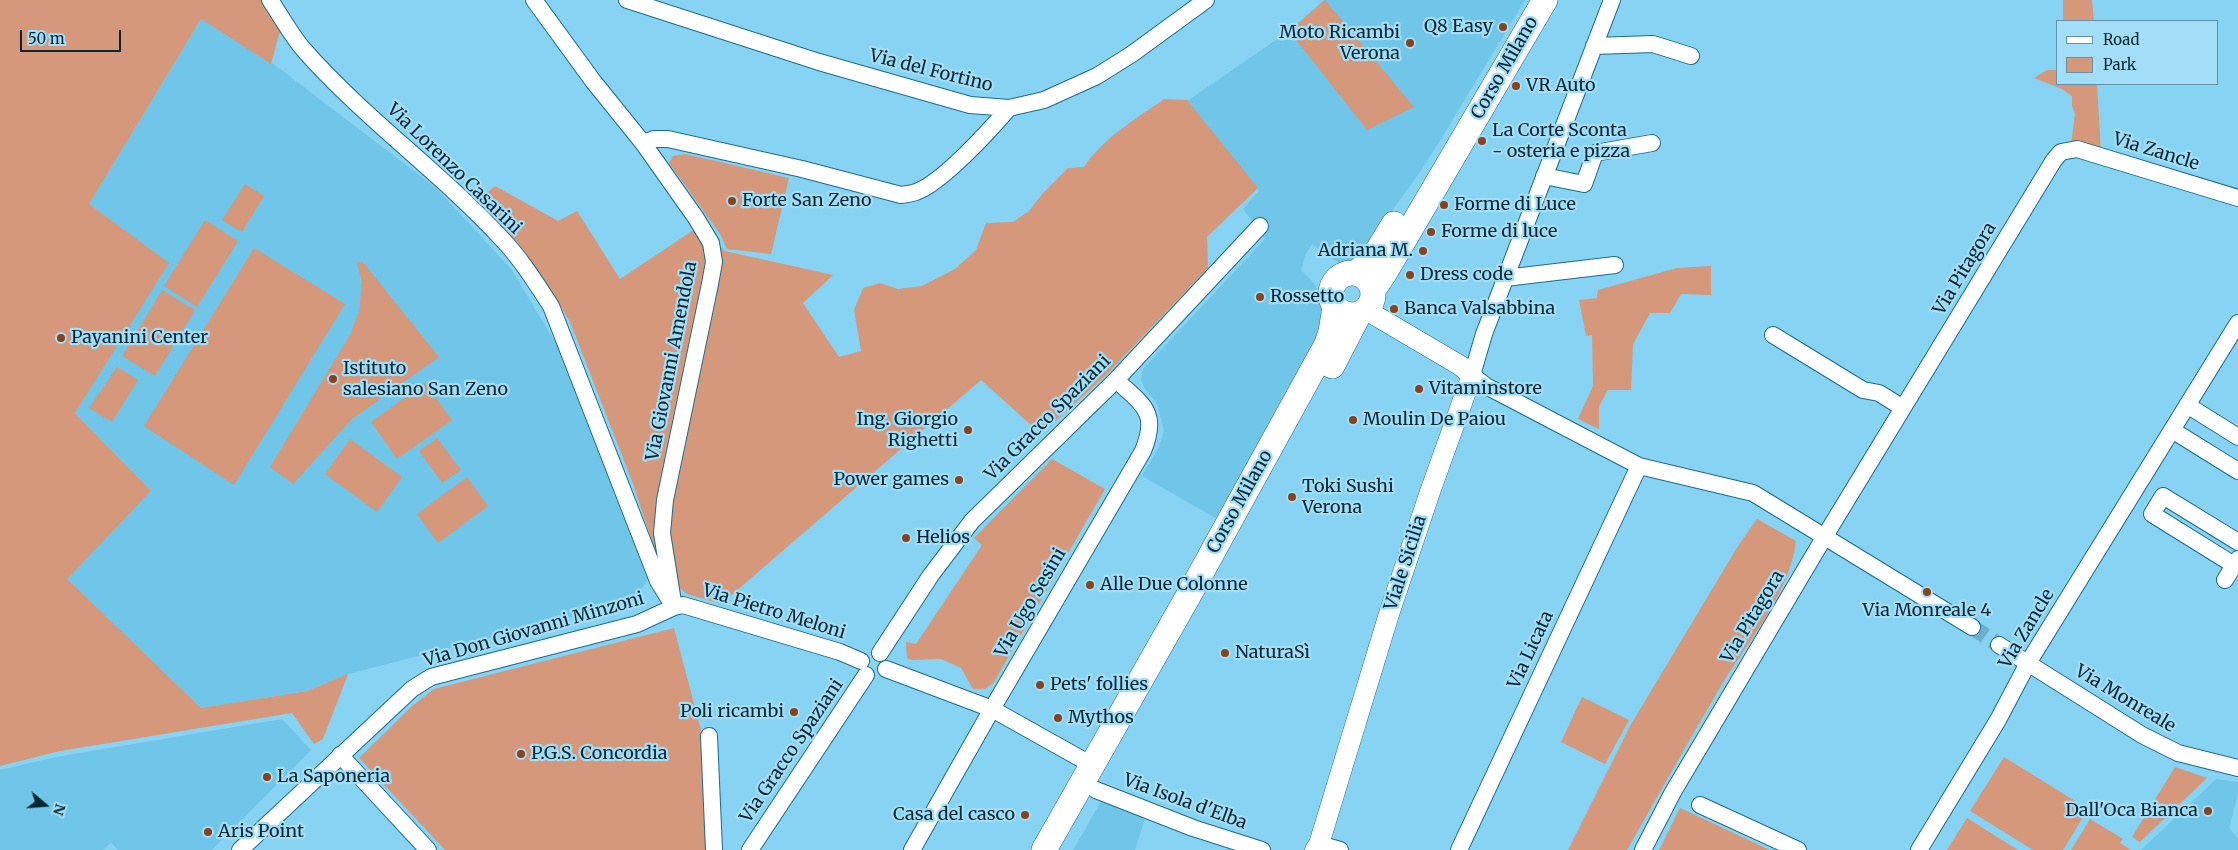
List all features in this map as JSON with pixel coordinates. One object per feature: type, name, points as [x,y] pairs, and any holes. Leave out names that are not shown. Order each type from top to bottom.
[{"type":"main road","name":"Corso Milano","points":[[1364,297],[1373,258],[1430,170],[1531,0]]},
{"type":"main road","name":"Corso Milano","points":[[1061,850],[1245,526],[1364,297],[1384,274],[1545,0]]},
{"type":"main road","name":"Corso Milano","points":[[1044,850],[1190,593],[1327,344],[1335,307],[1331,291],[1336,281],[1344,274],[1364,297]]},
{"type":"main road","points":[[1335,307],[1343,313],[1364,297]]},
{"type":"street","name":"Via Lorenzo Casarini","points":[[270,0],[303,49],[353,101],[464,200],[503,240],[529,272],[551,306],[658,582],[674,607]]},
{"type":"street","name":"Via Giovanni Amendola","points":[[534,0],[593,81],[643,143],[696,218],[711,243],[714,262],[665,500],[662,533],[674,607]]},
{"type":"street","name":"Via del Fortino","points":[[627,0],[819,62],[970,105],[1009,108],[1044,100],[1097,76],[1132,54],[1206,0]]},
{"type":"street","name":"Viale Sicilia","points":[[1317,847],[1389,614],[1472,375],[1484,334],[1612,0]]},
{"type":"street","points":[[1594,46],[1653,44],[1691,56]]},
{"type":"street","points":[[643,143],[654,139],[668,139],[802,169],[901,195],[917,192],[937,179],[988,132],[1009,108]]},
{"type":"street","points":[[1544,176],[1584,184],[1595,154],[1652,143]]},
{"type":"street","name":"Via Zancle","points":[[2062,152],[2077,149],[2238,198]]},
{"type":"street","name":"Via Pitagora","points":[[1643,850],[1673,792],[1825,536],[2054,160],[2062,152]]},
{"type":"street","name":"Via Gracco Spaziani","points":[[880,653],[931,575],[972,521],[1116,380],[1260,226]]},
{"type":"street","points":[[1504,278],[1615,265]]},
{"type":"street","points":[[1364,297],[1462,366],[1486,386],[1639,466],[1752,493],[1972,627]]},
{"type":"street","name":"Via Zancle","points":[[1919,850],[1998,720],[2028,663],[2238,323]]},
{"type":"street","points":[[1773,335],[1864,390],[1879,393],[1903,408]]},
{"type":"street","name":"Via Ugo Sesini","points":[[912,850],[1143,451],[1150,435],[1150,419],[1145,407],[1116,380]]},
{"type":"street","points":[[2188,405],[2238,437]]},
{"type":"street","points":[[2172,430],[2238,469]]},
{"type":"street","name":"Via Licata","points":[[1459,850],[1639,466]]},
{"type":"street","points":[[2225,580],[2236,562],[2152,514],[2163,496],[2238,542]]},
{"type":"street","name":"Via Pietro Meloni","points":[[674,607],[683,605],[692,607],[840,652],[864,668]]},
{"type":"street","name":"Via Don Giovanni Minzoni","points":[[240,850],[412,689],[431,677],[638,624],[674,607]]},
{"type":"street","name":"Via Monreale","points":[[1999,645],[2142,735],[2178,753],[2238,768]]},
{"type":"street","points":[[871,651],[880,653],[886,660],[886,669],[880,676],[871,677],[864,668],[867,653],[871,651]]},
{"type":"street","name":"Via Gracco Spaziani","points":[[750,850],[864,668]]},
{"type":"street","points":[[886,669],[992,709],[1092,765]]},
{"type":"street","points":[[709,736],[714,850]]},
{"type":"street","points":[[340,756],[428,850]]},
{"type":"street","name":"Via Isola d'Elba","points":[[1096,790],[1193,828],[1262,850]]},
{"type":"street","points":[[1700,805],[1798,850]]},
{"type":"street","points":[[1317,847],[1340,850]]},
{"type":"shaded area","points":[[1324,0],[1525,0],[1441,139],[1396,205],[1372,246],[1354,259],[1341,264],[1312,244],[1305,255],[1301,270],[1314,283],[1326,311],[1321,335],[1219,520],[1142,476],[1159,447],[1164,431],[1157,403],[1145,389],[1141,380],[1143,369],[1265,239],[1243,209],[1259,191],[1186,102],[1289,31]]},
{"type":"shaded area","name":"Istituto salesiano San Zeno","points":[[201,19],[279,68],[436,188],[511,269],[557,345],[648,579],[634,601],[348,674],[307,691],[201,708],[66,579],[151,491],[75,413],[168,263],[89,204]]},
{"type":"shaded area","points":[[282,719],[311,750],[212,850],[118,850],[111,843],[103,850],[0,850],[0,770],[56,757]]},
{"type":"shaded area","name":"Dall'Oca Bianca","points":[[2216,779],[2238,782],[2238,794],[2229,828],[2238,838],[2238,850],[2141,850]]},
{"type":"shaded area","points":[[1103,802],[1145,818],[1135,850],[1073,850],[1100,803]]},
{"type":"green space","name":"Payanini Center","points":[[0,0],[264,0],[284,30],[279,34],[271,64],[201,19],[89,204],[169,263],[75,413],[151,491],[67,579],[201,708],[307,691],[348,674],[323,739],[314,744],[292,713],[60,751],[0,766]]},
{"type":"green space","points":[[1325,0],[1414,107],[1367,130],[1289,31]]},
{"type":"green space","points":[[2063,0],[2092,0],[2094,20],[2063,20]]},
{"type":"green space","points":[[2047,70],[2056,70],[2056,85],[2097,85],[2101,153],[2071,145],[2075,114],[2072,106],[2072,96],[2062,89],[2034,78]]},
{"type":"green space","points":[[1164,99],[1187,100],[1258,188],[1207,237],[1208,268],[1105,376],[1041,434],[981,380],[721,604],[687,594],[663,574],[632,481],[570,322],[546,282],[518,243],[478,200],[495,186],[558,221],[577,211],[620,279],[698,227],[725,251],[833,275],[803,303],[839,357],[861,351],[854,310],[863,288],[880,283],[898,289],[922,286],[955,269],[976,250],[986,223],[1013,222],[1029,211],[1043,193],[1068,168],[1084,167],[1110,138]]},
{"type":"green space","points":[[685,154],[789,178],[771,254],[727,249],[720,234],[669,163],[673,156]]},
{"type":"green space","points":[[245,184],[264,196],[242,232],[222,220]]},
{"type":"green space","points":[[205,220],[238,241],[197,307],[164,286]]},
{"type":"green space","points":[[254,248],[345,304],[234,485],[144,426]]},
{"type":"green space","points":[[362,261],[439,357],[352,419],[293,484],[270,467],[350,335],[359,311],[362,282],[357,263]]},
{"type":"green space","points":[[1711,266],[1711,295],[1681,294],[1670,313],[1650,313],[1633,344],[1631,390],[1608,390],[1599,406],[1599,429],[1578,419],[1593,386],[1592,335],[1586,336],[1579,300],[1597,298],[1598,290],[1677,268]]},
{"type":"green space","points":[[162,290],[195,310],[155,376],[122,356]]},
{"type":"green space","points":[[117,367],[138,380],[112,422],[89,408]]},
{"type":"green space","points":[[425,383],[452,420],[397,459],[371,422]]},
{"type":"green space","points":[[437,438],[461,470],[442,483],[419,451]]},
{"type":"green space","points":[[350,439],[402,477],[377,512],[325,474]]},
{"type":"green space","points":[[1052,459],[1105,489],[994,682],[985,689],[973,689],[961,668],[941,659],[911,660],[907,658],[906,642],[916,644],[982,545],[974,538]]},
{"type":"green space","points":[[467,477],[488,506],[438,543],[417,514]]},
{"type":"green space","points":[[1757,519],[1796,541],[1792,561],[1776,600],[1718,691],[1627,850],[1568,850],[1630,726],[1738,546]]},
{"type":"green space","points":[[674,628],[702,734],[707,850],[445,850],[359,758],[411,707],[434,689]]},
{"type":"green space","points":[[1582,697],[1629,720],[1605,764],[1561,742]]},
{"type":"green space","points":[[2004,757],[2088,809],[2063,850],[2033,850],[1970,811]]},
{"type":"green space","points":[[2175,767],[2207,778],[2140,842],[2132,837]]},
{"type":"green space","points":[[1680,808],[1770,850],[1659,850]]},
{"type":"green space","points":[[1967,818],[2018,850],[1947,850]]},
{"type":"green space","points":[[2090,819],[2123,839],[2120,843],[2131,850],[2071,850]]},
{"type":"tunnel","points":[[1972,627],[1999,645]]},
{"type":"place","name":"Q8 Easy","points":[[1503,27]]},
{"type":"place","name":"Moto Ricambi Verona","points":[[1410,43]]},
{"type":"place","name":"VR Auto","points":[[1516,86]]},
{"type":"place","name":"La Corte Sconta - osteria e pizza","points":[[1482,141]]},
{"type":"place","name":"Forte San Zeno","points":[[732,201]]},
{"type":"place","name":"Forme di Luce","points":[[1444,205]]},
{"type":"place","name":"Forme di luce","points":[[1431,232]]},
{"type":"place","name":"Adriana M.","points":[[1423,251]]},
{"type":"place","name":"Dress code","points":[[1410,275]]},
{"type":"place","name":"Rossetto","points":[[1260,297]]},
{"type":"place","name":"Banca Valsabbina","points":[[1394,309]]},
{"type":"place","name":"Payanini Center","points":[[61,338]]},
{"type":"place","name":"Istituto salesiano San Zeno","points":[[333,379]]},
{"type":"place","name":"Vitaminstore","points":[[1419,389]]},
{"type":"place","name":"Moulin De Paiou","points":[[1353,420]]},
{"type":"place","name":"Ing. Giorgio Righetti","points":[[968,430]]},
{"type":"place","name":"Power games","points":[[959,480]]},
{"type":"place","name":"Toki Sushi Verona","points":[[1292,497]]},
{"type":"place","name":"Helios","points":[[906,538]]},
{"type":"place","name":"Alle Due Colonne","points":[[1090,585]]},
{"type":"place","name":"Via Monreale 4","points":[[1927,592]]},
{"type":"place","name":"NaturaSì","points":[[1225,653]]},
{"type":"place","name":"Pets' follies","points":[[1040,685]]},
{"type":"place","name":"Poli ricambi","points":[[794,712]]},
{"type":"place","name":"Mythos","points":[[1058,718]]},
{"type":"place","name":"P.G.S. Concordia","points":[[521,754]]},
{"type":"place","name":"La Saponeria","points":[[267,777]]},
{"type":"place","name":"Dall'Oca Bianca","points":[[2208,811]]},
{"type":"place","name":"Casa del casco","points":[[1025,815]]},
{"type":"place","name":"Aris Point","points":[[208,832]]}]
